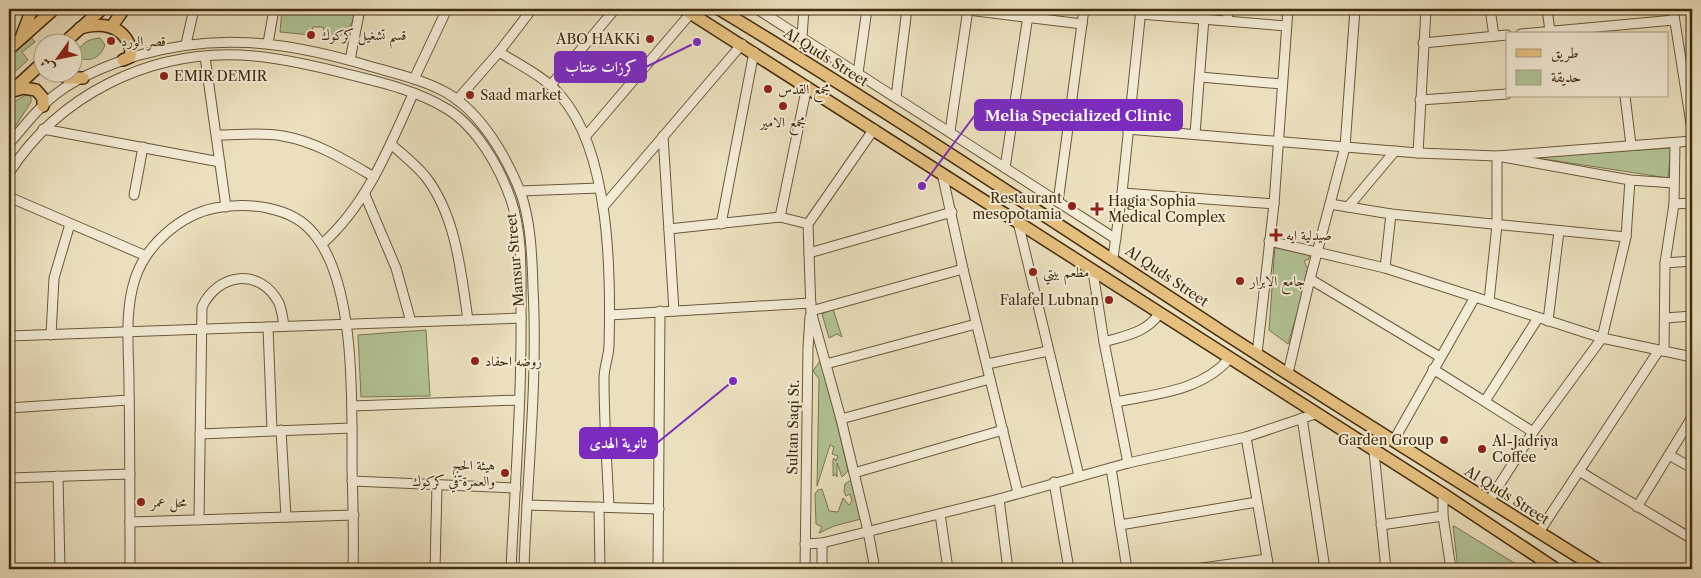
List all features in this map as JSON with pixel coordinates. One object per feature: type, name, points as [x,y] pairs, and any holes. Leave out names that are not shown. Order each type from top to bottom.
[{"type":"main road","points":[[22,37],[32,9]]},
{"type":"main road","points":[[9,49],[54,9]]},
{"type":"main road","points":[[76,32],[102,9]]},
{"type":"main road","points":[[112,26],[124,9]]},
{"type":"main road","points":[[707,22],[714,9]]},
{"type":"main road","name":"Al Quds Street","points":[[719,9],[815,67],[1113,258],[1221,331],[1598,569]]},
{"type":"main road","points":[[687,11],[742,44],[1211,348],[1443,494],[1556,569]]},
{"type":"main road","points":[[80,28],[97,25],[112,26],[120,31],[131,47],[130,57],[123,60]]},
{"type":"main road","points":[[9,93],[32,72]]},
{"type":"main road","points":[[9,93],[23,88],[36,90],[43,98],[43,106]]},
{"type":"main road","points":[[1211,348],[1221,331]]},
{"type":"street","points":[[186,44],[194,9]]},
{"type":"street","points":[[268,43],[274,9]]},
{"type":"street","points":[[350,60],[360,9]]},
{"type":"street","points":[[414,79],[447,9]]},
{"type":"street","points":[[457,100],[499,52],[532,9]]},
{"type":"street","points":[[551,85],[615,9]]},
{"type":"street","points":[[757,9],[1116,239]]},
{"type":"street","points":[[802,37],[804,9]]},
{"type":"street","points":[[858,73],[867,9]]},
{"type":"street","points":[[896,97],[907,9]]},
{"type":"street","points":[[950,131],[966,9],[1028,13],[1082,24]]},
{"type":"street","points":[[1058,202],[1084,9]]},
{"type":"street","points":[[1227,20],[1228,9]]},
{"type":"street","points":[[1257,354],[1274,204],[1288,9]]},
{"type":"street","points":[[1288,373],[1316,252],[1345,147],[1355,9]]},
{"type":"street","points":[[1418,153],[1426,9]]},
{"type":"street","points":[[1490,9],[1494,36]]},
{"type":"street","points":[[1548,9],[1550,31]]},
{"type":"street","points":[[1673,9],[1692,130]]},
{"type":"street","points":[[585,137],[687,11]]},
{"type":"street","points":[[1113,258],[1122,193],[1127,129],[1141,11],[1286,26]]},
{"type":"street","points":[[1005,168],[1028,13]]},
{"type":"street","points":[[1196,134],[1204,18]]},
{"type":"street","points":[[1540,32],[1617,30],[1674,20]]},
{"type":"street","points":[[1423,42],[1506,35]]},
{"type":"street","name":"Mansur Street","points":[[9,144],[43,106],[59,92],[83,78],[123,60],[186,44],[234,40],[268,43],[323,53],[414,79],[457,100],[486,130],[499,150],[520,191],[525,210],[530,247],[535,359],[524,569]]},
{"type":"street","points":[[603,207],[742,44]]},
{"type":"street","points":[[499,52],[551,85],[571,110],[585,137],[599,188],[607,237],[610,315],[609,352],[604,378],[609,507]]},
{"type":"street","points":[[722,224],[754,52]]},
{"type":"street","points":[[322,67],[323,53]]},
{"type":"street","name":"Mansur Street","points":[[9,173],[31,142],[43,129],[61,112],[81,98],[118,78],[174,62],[205,57],[239,55],[273,58],[322,67],[413,94],[448,110],[463,122],[492,159],[502,180],[517,224],[522,362],[510,569]]},
{"type":"street","points":[[205,57],[226,207]]},
{"type":"street","points":[[1200,77],[1282,84]]},
{"type":"street","points":[[780,217],[807,86]]},
{"type":"street","points":[[322,244],[346,221],[365,195],[391,144],[413,94]]},
{"type":"street","points":[[1420,100],[1506,94]]},
{"type":"street","points":[[1625,98],[1631,145]]},
{"type":"street","points":[[43,129],[220,162]]},
{"type":"street","points":[[874,129],[808,224],[811,307],[841,419],[868,531],[875,569]]},
{"type":"street","points":[[1127,129],[1418,153],[1497,156],[1692,141]]},
{"type":"street","points":[[217,135],[281,136],[302,141],[339,156],[374,177]]},
{"type":"street","points":[[663,136],[674,311]]},
{"type":"street","points":[[1539,532],[1662,351],[1665,318],[1665,263],[1674,204],[1675,143]]},
{"type":"street","points":[[391,144],[424,176],[445,212],[461,273],[468,320]]},
{"type":"street","points":[[134,195],[143,147]]},
{"type":"street","points":[[1348,207],[1395,151]]},
{"type":"street","points":[[1497,156],[1630,180],[1674,183]]},
{"type":"street","points":[[1488,301],[1497,225],[1497,156]]},
{"type":"street","points":[[942,173],[976,324],[1018,493]]},
{"type":"street","points":[[1489,501],[1533,432],[1602,338],[1626,237],[1630,180]]},
{"type":"street","points":[[520,191],[599,188]]},
{"type":"street","points":[[1122,193],[1274,204]]},
{"type":"street","points":[[365,195],[396,268],[411,322]]},
{"type":"street","points":[[9,197],[146,256]]},
{"type":"street","points":[[1674,204],[1692,203]]},
{"type":"street","points":[[1330,204],[1390,214],[1626,237]]},
{"type":"street","points":[[130,569],[129,332],[131,295],[137,272],[146,256],[166,234],[183,221],[202,212],[226,207],[282,211],[304,224],[322,244],[334,270],[346,324],[352,406],[353,569]]},
{"type":"street","points":[[809,253],[952,212]]},
{"type":"street","points":[[1385,268],[1390,214]]},
{"type":"street","points":[[669,229],[780,217],[808,224]]},
{"type":"street","points":[[1018,222],[1079,476]]},
{"type":"street","points":[[51,335],[50,306],[54,278],[70,224]]},
{"type":"street","points":[[1548,321],[1559,231]]},
{"type":"street","points":[[1269,241],[1385,268],[1602,338],[1692,357]]},
{"type":"street","points":[[1665,263],[1692,261]]},
{"type":"street","points":[[610,315],[660,311],[811,307],[963,269]]},
{"type":"street","points":[[1093,272],[1104,342],[1128,463]]},
{"type":"street","points":[[199,520],[200,329],[202,307],[206,298],[219,285],[236,279],[256,281],[266,288],[278,303],[284,326]]},
{"type":"street","points":[[1310,279],[1440,356]]},
{"type":"street","points":[[1394,440],[1475,297]]},
{"type":"street","name":"Sultan Saqi St.","points":[[805,569],[808,348],[811,307]]},
{"type":"street","points":[[658,569],[660,311]]},
{"type":"street","points":[[1104,342],[1140,331],[1159,314]]},
{"type":"street","points":[[1665,318],[1692,316]]},
{"type":"street","points":[[9,336],[521,318]]},
{"type":"street","points":[[1485,402],[1538,318]]},
{"type":"street","points":[[826,364],[976,324]]},
{"type":"street","points":[[268,327],[286,517]]},
{"type":"street","points":[[987,364],[1048,351]]},
{"type":"street","points":[[1116,402],[1198,382],[1216,373],[1229,359]]},
{"type":"street","points":[[1433,369],[1533,432]]},
{"type":"street","points":[[841,419],[990,378]]},
{"type":"street","points":[[9,408],[129,400]]},
{"type":"street","points":[[352,406],[519,400]]},
{"type":"street","points":[[805,544],[822,543],[999,499],[1054,482],[1128,463],[1246,436],[1315,414]]},
{"type":"street","points":[[1638,507],[1692,417]]},
{"type":"street","points":[[1302,418],[1326,569]]},
{"type":"street","points":[[200,434],[352,428]]},
{"type":"street","points":[[854,473],[1003,430]]},
{"type":"street","points":[[1246,436],[1269,569]]},
{"type":"street","points":[[1374,452],[1386,569]]},
{"type":"street","points":[[1669,455],[1692,468]]},
{"type":"street","points":[[1110,468],[1127,569]]},
{"type":"street","points":[[1579,471],[1692,540]]},
{"type":"street","points":[[9,478],[130,474]]},
{"type":"street","points":[[58,476],[60,569]]},
{"type":"street","points":[[352,481],[516,488]]},
{"type":"street","points":[[1054,482],[1069,569]]},
{"type":"street","points":[[435,569],[437,485]]},
{"type":"street","points":[[1443,494],[1443,516],[1450,569]]},
{"type":"street","points":[[999,499],[1008,569]]},
{"type":"street","points":[[1120,525],[1257,502]]},
{"type":"street","points":[[527,506],[658,509]]},
{"type":"street","points":[[599,507],[600,569]]},
{"type":"street","points":[[940,514],[948,569]]},
{"type":"street","points":[[130,522],[354,515]]},
{"type":"street","points":[[1381,525],[1443,516]]},
{"type":"street","points":[[822,543],[822,569]]},
{"type":"street","points":[[512,551],[525,552]]},
{"type":"street","points":[[1195,569],[1267,559]]},
{"type":"green space","points":[[282,9],[357,9],[347,30],[337,37],[331,38],[325,37],[323,27],[313,27],[311,35],[280,32]]},
{"type":"green space","points":[[32,38],[32,44],[22,52],[28,60],[9,77],[9,56]]},
{"type":"green space","points":[[100,38],[105,45],[101,53],[95,58],[82,58],[82,45],[92,39]]},
{"type":"green space","points":[[27,94],[31,97],[31,102],[9,136],[9,105]]},
{"type":"green space","points":[[1671,148],[1668,178],[1531,157]]},
{"type":"green space","points":[[1275,246],[1310,252],[1309,259],[1304,261],[1308,269],[1306,272],[1309,272],[1288,344],[1269,330]]},
{"type":"green space","points":[[833,309],[842,337],[837,334],[829,338],[822,314]]},
{"type":"green space","points":[[426,330],[430,396],[361,397],[358,335]]},
{"type":"green space","points":[[822,358],[848,471],[842,477],[837,463],[837,477],[836,474],[833,476],[833,460],[834,458],[836,461],[838,456],[832,454],[834,447],[830,445],[817,486],[819,379],[813,371]]},
{"type":"green space","points":[[851,480],[861,519],[834,526],[819,533],[822,527],[816,524],[815,494],[818,490],[822,489],[829,511],[838,512],[843,498],[849,505],[852,501],[850,494],[846,496],[844,492],[845,484]]},
{"type":"green space","points":[[1454,526],[1524,569],[1458,569]]},
{"type":"place","name":"قسم تشغيل كركوك","points":[[311,35]]},
{"type":"place","name":"ABO HAKKi","points":[[650,39]]},
{"type":"place","name":"قصر الورد","points":[[111,41]]},
{"type":"place","name":"كرزات عنتاب","points":[[697,42]]},
{"type":"place","name":"EMIR DEMIR","points":[[164,76]]},
{"type":"place","name":"مجمع القدس","points":[[768,89]]},
{"type":"place","name":"Saad market","points":[[470,95]]},
{"type":"place","name":"مجمع الامير","points":[[783,106]]},
{"type":"place","name":"Melia Specialized Clinic","points":[[922,186]]},
{"type":"place","name":"Restaurant mesopotamia","points":[[1072,206]]},
{"type":"place","name":"Hagia Sophia Medical Complex","points":[[1097,209]]},
{"type":"place","name":"صیدلیة ایە","points":[[1276,235]]},
{"type":"place","name":"مطعم بيتي","points":[[1033,272]]},
{"type":"place","name":"جامع الابرار","points":[[1240,281]]},
{"type":"place","name":"Falafel Lubnan","points":[[1109,300]]},
{"type":"place","name":"روضه احفاد","points":[[475,361]]},
{"type":"place","name":"ثانوية الهدى","points":[[733,381]]},
{"type":"place","name":"Garden Group","points":[[1444,440]]},
{"type":"place","name":"Al-Jadriya Coffee","points":[[1482,449]]},
{"type":"place","name":"هيئة الحج والعمرة في كركوك","points":[[505,473]]},
{"type":"place","name":"محل عمر","points":[[141,502]]}]
